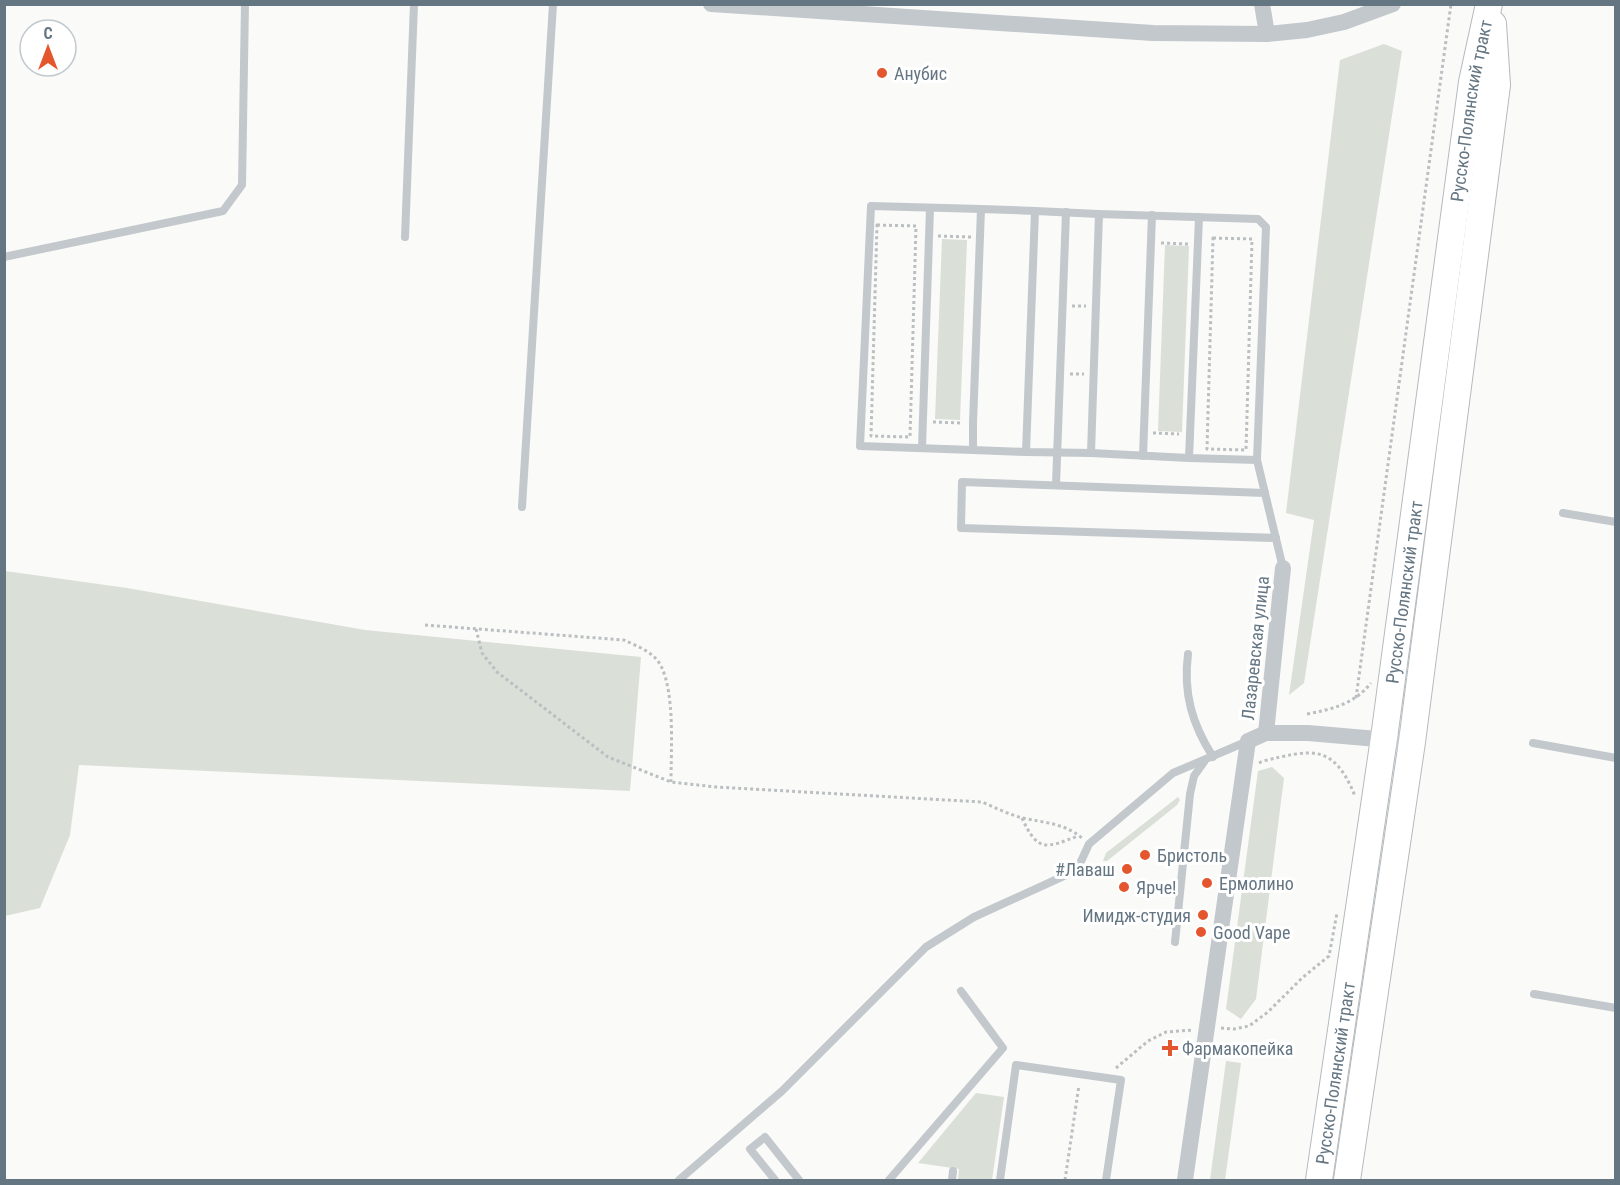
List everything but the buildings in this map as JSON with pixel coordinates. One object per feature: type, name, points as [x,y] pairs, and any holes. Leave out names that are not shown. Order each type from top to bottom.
[{"type":"main road","name":"Русско-Полянский тракт","points":[[1319,1180],[1384,738],[1472,82],[1491,4]]},
{"type":"main road","name":"Русско-Полянский тракт","points":[[1347,1180],[1412,742],[1497,86],[1491,4]]},
{"type":"street","points":[[711,4],[1153,33],[1267,34],[1307,30],[1344,22],[1393,4]]},
{"type":"street","points":[[1262,4],[1267,34]]},
{"type":"street","name":"Лазаревская улица","points":[[1266,733],[1283,568]]},
{"type":"street","points":[[1185,1180],[1248,741],[1266,733],[1308,733],[1412,742]]},
{"type":"lane","points":[[4,257],[223,211],[242,185],[245,4]]},
{"type":"lane","points":[[405,237],[414,4]]},
{"type":"lane","points":[[522,507],[553,4]]},
{"type":"lane","points":[[1257,460],[860,446],[871,206],[1258,219],[1266,227],[1257,460],[1283,568]]},
{"type":"lane","points":[[922,448],[930,208]]},
{"type":"lane","points":[[973,450],[981,209]]},
{"type":"lane","points":[[1026,452],[1035,211]]},
{"type":"lane","points":[[1056,486],[1065,212]]},
{"type":"lane","points":[[1091,453],[1099,214]]},
{"type":"lane","points":[[1143,456],[1152,215]]},
{"type":"lane","points":[[1189,458],[1199,217]]},
{"type":"lane","points":[[1265,493],[962,482],[961,528],[1276,538]]},
{"type":"lane","points":[[1563,513],[1616,522]]},
{"type":"lane","points":[[1188,654],[1185,676],[1187,697],[1208,759]]},
{"type":"lane","points":[[679,1180],[782,1091],[926,947],[974,917],[1077,870],[1089,844],[1173,773],[1248,741]]},
{"type":"lane","points":[[1533,743],[1616,758]]},
{"type":"lane","points":[[1175,942],[1190,794],[1194,776],[1208,759]]},
{"type":"lane","points":[[889,1180],[1003,1048],[961,991]]},
{"type":"lane","points":[[1534,994],[1616,1008]]},
{"type":"lane","points":[[1000,1180],[1016,1065],[1121,1080],[1106,1180]]},
{"type":"lane","points":[[775,1180],[750,1149],[765,1137],[799,1180]]},
{"type":"path","points":[[1356,698],[1452,4]]},
{"type":"path","points":[[877,225],[916,226],[910,421],[910,436],[871,436],[877,225]]},
{"type":"path","points":[[916,236],[980,237]]},
{"type":"path","points":[[1213,238],[1252,239],[1246,450],[1207,449],[1212,244],[1213,238]]},
{"type":"path","points":[[1151,243],[1212,244]]},
{"type":"path","points":[[910,421],[974,423]]},
{"type":"path","points":[[1143,432],[1207,435]]},
{"type":"path","points":[[425,625],[624,640],[648,651],[661,665],[670,695],[671,782]]},
{"type":"path","points":[[476,629],[482,653],[497,672],[608,758],[671,782],[716,787],[982,802],[1022,818],[1057,824],[1072,830],[1089,844]]},
{"type":"path","points":[[1307,714],[1334,709],[1356,698],[1373,681]]},
{"type":"path","points":[[1255,766],[1263,761],[1302,752],[1314,752],[1339,766],[1346,775],[1356,802]]},
{"type":"path","points":[[1022,818],[1030,837],[1040,844],[1053,846],[1079,835]]},
{"type":"path","points":[[1114,1079],[1118,1066],[1148,1041],[1166,1032],[1207,1028],[1243,1028],[1268,1012],[1302,978],[1329,956],[1338,910]]},
{"type":"path","points":[[1065,1180],[1080,1074]]},
{"type":"shaded area","points":[[1384,44],[1402,51],[1304,683],[1289,695],[1314,520],[1286,513],[1340,60]]},
{"type":"shaded area","points":[[942,239],[967,240],[960,420],[935,419]]},
{"type":"shaded area","points":[[1165,245],[1189,246],[1182,432],[1158,431]]},
{"type":"shaded area","points":[[5,571],[127,588],[365,630],[641,657],[630,791],[79,765],[70,835],[40,908],[5,916]]},
{"type":"shaded area","points":[[1272,767],[1284,778],[1256,999],[1241,1019],[1226,1009],[1258,771]]},
{"type":"shaded area","points":[[1178,797],[1180,800],[1177,805],[1107,861],[1103,861],[1106,853]]},
{"type":"shaded area","points":[[1226,1061],[1241,1063],[1225,1180],[1210,1180]]},
{"type":"shaded area","points":[[976,1093],[1004,1097],[992,1180],[958,1180],[959,1169],[918,1163]]},
{"type":"place","name":"Анубис","points":[[882,73]]},
{"type":"place","name":"Бристоль","points":[[1145,855]]},
{"type":"place","name":"#Лаваш","points":[[1127,869]]},
{"type":"place","name":"Ермолино","points":[[1207,883]]},
{"type":"place","name":"Ярче!","points":[[1124,887]]},
{"type":"place","name":"Имидж-студия","points":[[1203,915]]},
{"type":"place","name":"Good Vape","points":[[1201,932]]},
{"type":"place","name":"Фармакопейка","points":[[1170,1048]]}]
